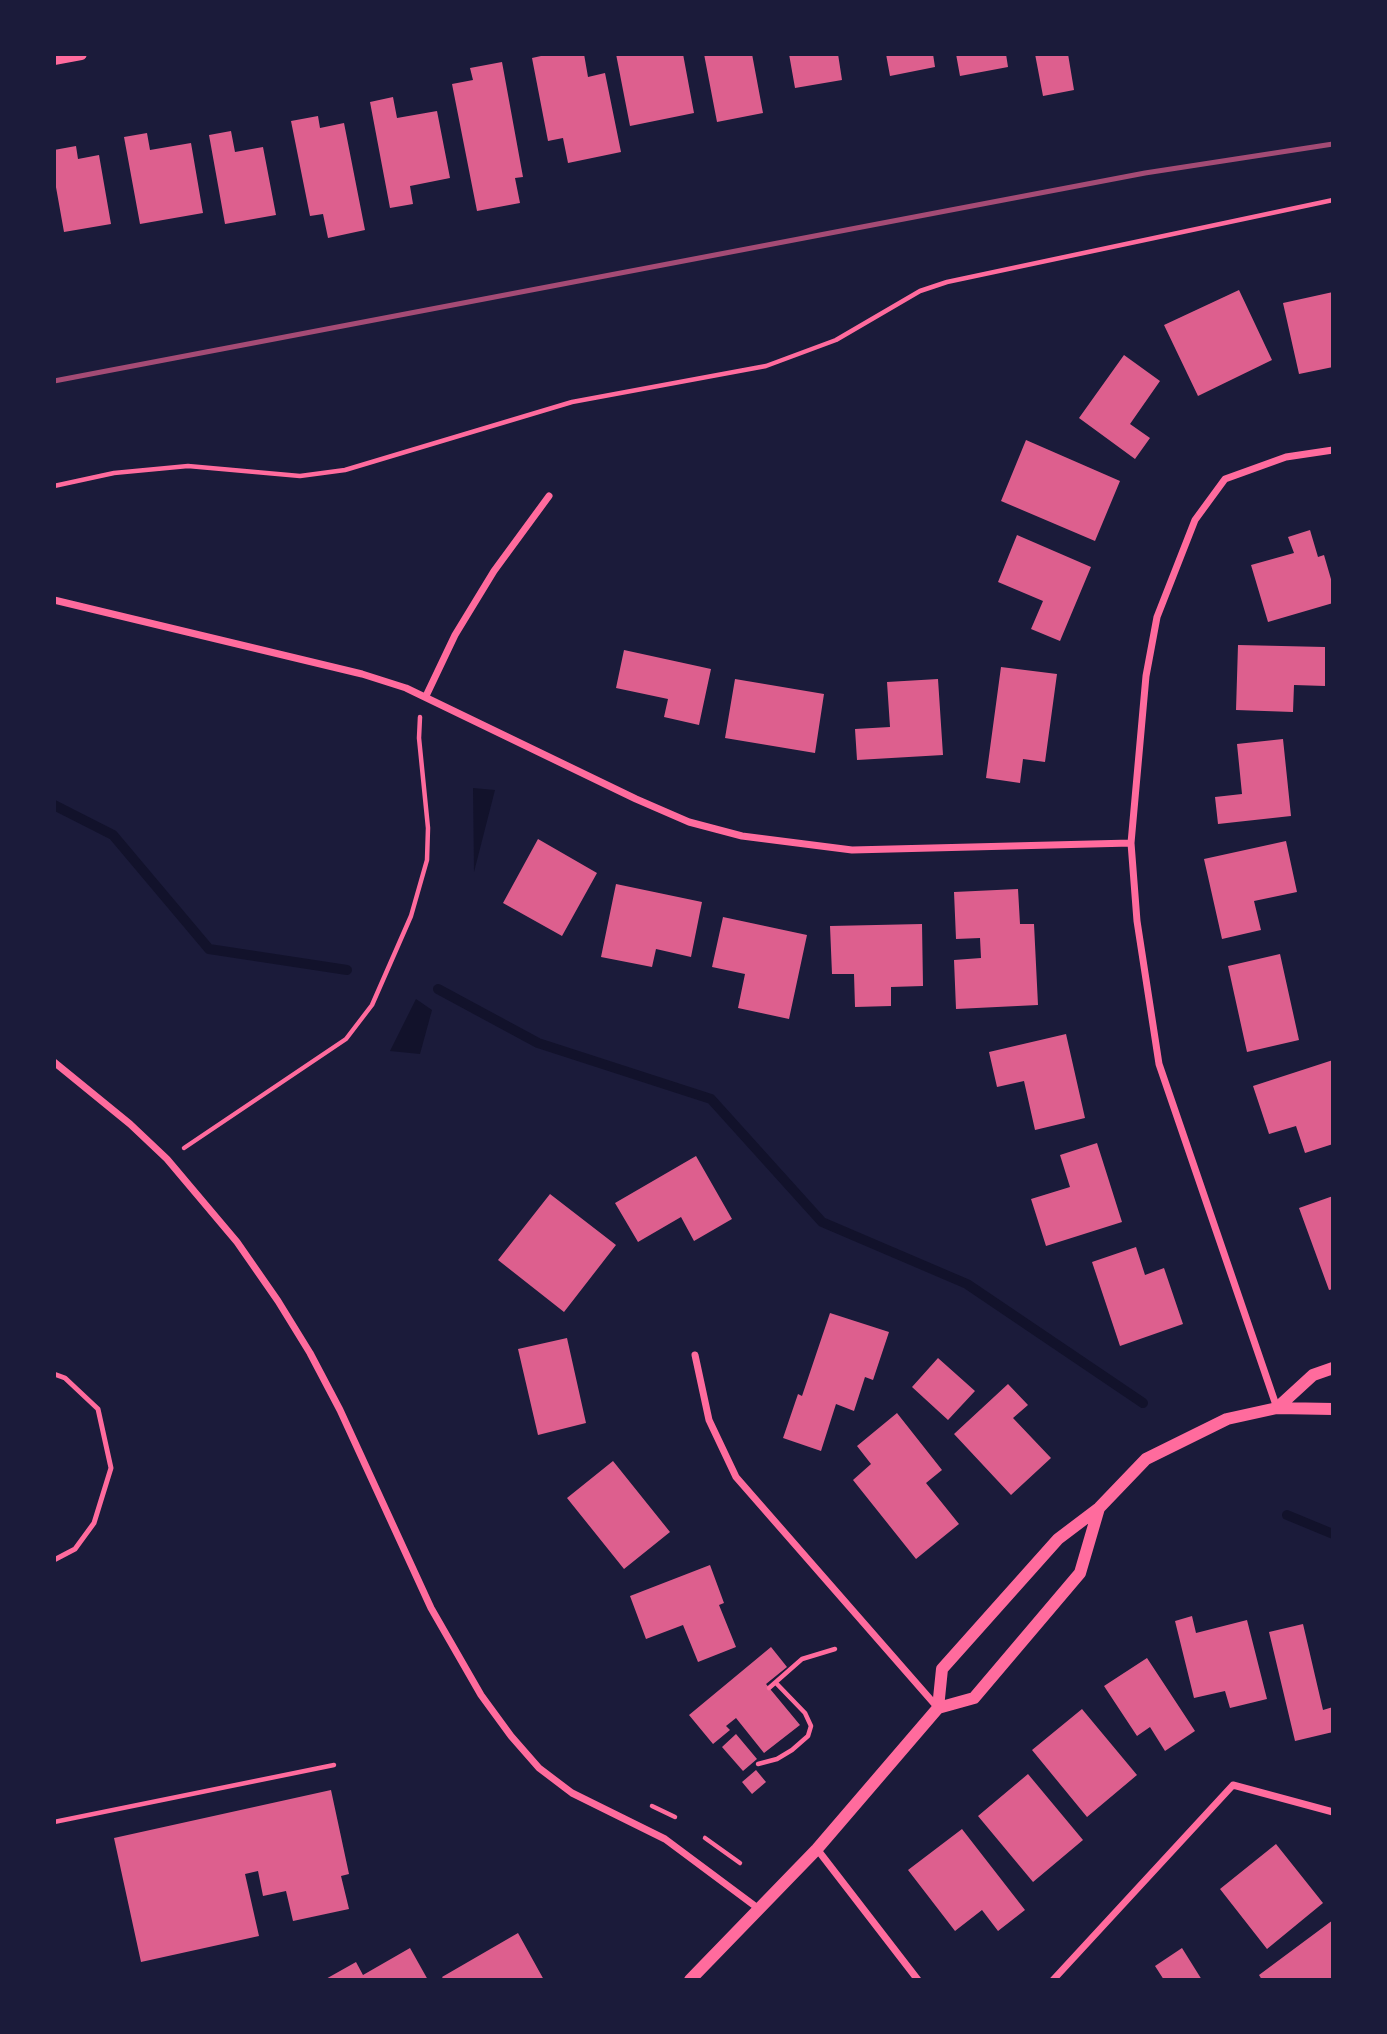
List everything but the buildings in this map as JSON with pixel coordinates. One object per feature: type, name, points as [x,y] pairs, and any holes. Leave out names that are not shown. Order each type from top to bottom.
[{"type":"street","points":[[54,59],[81,54]]},
{"type":"street","points":[[1277,1408],[1160,1064],[1137,921],[1131,842],[1146,676],[1157,617],[1195,520],[1225,479],[1286,457],[1333,450]]},
{"type":"street","points":[[426,696],[455,635],[494,571],[549,496]]},
{"type":"street","points":[[54,600],[362,674],[426,696],[635,799],[689,822],[742,836],[796,845],[852,849],[1131,842]]},
{"type":"street","points":[[54,1062],[130,1124],[167,1159],[237,1242],[310,1353],[372,1478],[431,1608],[481,1695],[511,1736],[540,1769],[572,1793],[665,1839],[758,1909]]},
{"type":"street","points":[[695,1355],[709,1420],[736,1478],[938,1708]]},
{"type":"street","points":[[1277,1408],[1312,1376],[1333,1368]]},
{"type":"street","points":[[938,1708],[942,1669],[1058,1539],[1099,1508],[1146,1459],[1177,1441],[1227,1419],[1277,1408],[1333,1409]]},
{"type":"street","points":[[690,1980],[817,1849],[938,1708],[974,1698],[1080,1573],[1099,1508]]},
{"type":"street","points":[[1053,1980],[1233,1785],[1333,1812]]},
{"type":"street","points":[[817,1849],[918,1980]]},
{"type":"lane","points":[[54,1374],[65,1378],[98,1409],[111,1468],[94,1523],[75,1549],[54,1560]]},
{"type":"path","points":[[54,486],[114,473],[188,466],[300,476],[345,470],[572,402],[766,366],[836,340],[920,291],[947,282],[1333,200]]},
{"type":"path","points":[[167,1159],[325,1055],[346,1039],[372,1005],[411,916],[427,860],[428,828],[419,738],[419,720],[426,696]]},
{"type":"path","points":[[769,1688],[803,1659],[835,1649]]},
{"type":"path","points":[[758,1764],[777,1759],[792,1750],[808,1736],[811,1726],[805,1713],[776,1683]]},
{"type":"path","points":[[54,1822],[334,1765]]},
{"type":"shaded area","points":[[473,788],[495,790],[474,872]]},
{"type":"shaded area","points":[[416,999],[432,1010],[420,1054],[390,1051]]},
{"type":"waterway","points":[[54,805],[113,835],[209,949],[347,970]]},
{"type":"waterway","points":[[438,989],[538,1043],[711,1099],[822,1222],[967,1284],[1143,1403]]},
{"type":"waterway","points":[[1287,1515],[1333,1534]]},
{"type":"railway","points":[[54,381],[1145,173],[1333,144]]}]
